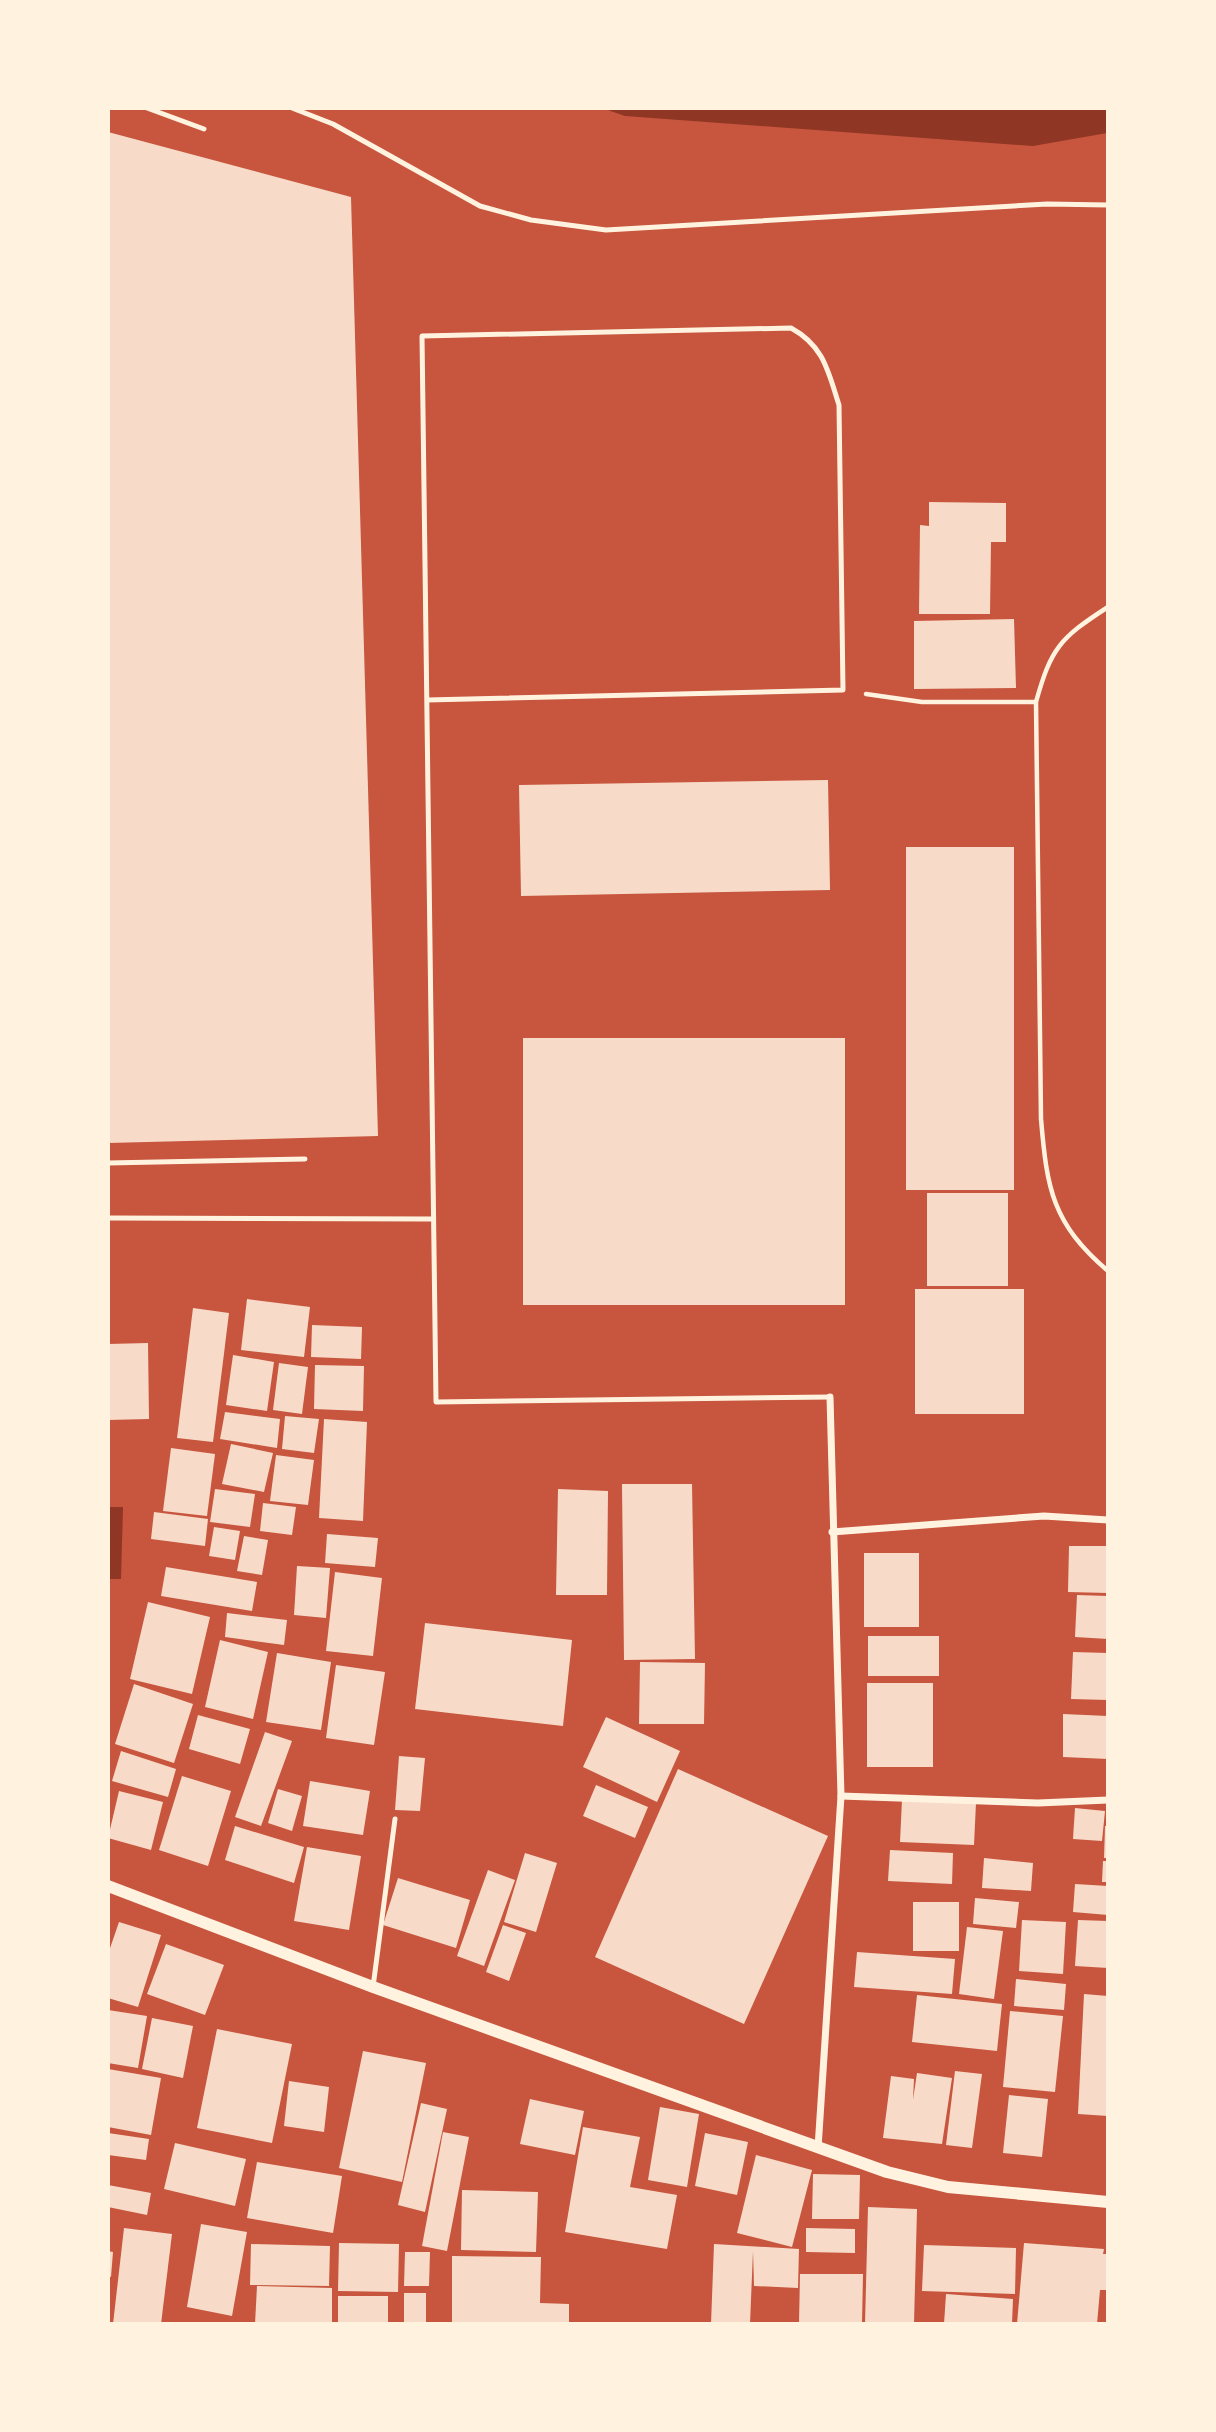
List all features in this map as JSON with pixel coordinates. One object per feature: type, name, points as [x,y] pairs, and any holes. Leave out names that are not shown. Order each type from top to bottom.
[{"type":"street","points":[[818,2148],[841,1796],[832,1532],[831,1397]]},
{"type":"street","points":[[832,1532],[1044,1516],[1108,1520]]},
{"type":"street","points":[[841,1796],[1038,1803],[1108,1800]]},
{"type":"street","points":[[108,1886],[373,1987],[887,2172],[948,2187],[1108,2202]]},
{"type":"lane","points":[[147,108],[204,129]]},
{"type":"lane","points":[[292,108],[333,124],[480,205],[531,220],[606,230],[1047,204],[1108,205]]},
{"type":"lane","points":[[427,700],[843,690],[839,405],[825,363],[809,338],[791,328],[422,336],[436,1402],[831,1397]]},
{"type":"lane","points":[[108,1163],[305,1159]]},
{"type":"lane","points":[[108,1218],[433,1219]]},
{"type":"lane","points":[[373,1987],[396,1819]]},
{"type":"path","points":[[1108,607],[1074,629],[1048,661],[1036,702],[1041,1119],[1045,1167],[1058,1215],[1080,1247],[1108,1271]]},
{"type":"path","points":[[843,690],[922,702],[1036,702]]},
{"type":"shaded area","points":[[1107,108],[1107,133],[1033,146],[625,116],[605,109]]},
{"type":"shaded area","points":[[109,1507],[123,1507],[121,1579],[109,1579]]},
{"type":"building","points":[[108,132],[351,197],[378,1136],[108,1143]]},
{"type":"building","points":[[929,502],[1006,503],[1006,542],[991,542],[990,614],[919,614],[920,525],[929,526]]},
{"type":"building","points":[[1014,619],[1016,688],[914,689],[914,621]]},
{"type":"building","points":[[828,780],[830,890],[521,896],[519,785]]},
{"type":"building","points":[[906,847],[1014,847],[1014,1190],[906,1190]]},
{"type":"building","points":[[523,1038],[845,1038],[845,1305],[523,1305]]},
{"type":"building","points":[[927,1193],[1008,1193],[1008,1286],[927,1286]]},
{"type":"building","points":[[915,1289],[1024,1289],[1024,1414],[915,1414]]},
{"type":"building","points":[[247,1299],[310,1307],[304,1357],[241,1350]]},
{"type":"building","points":[[193,1308],[229,1313],[213,1442],[177,1438]]},
{"type":"building","points":[[312,1325],[362,1327],[361,1359],[311,1357]]},
{"type":"building","points":[[148,1343],[149,1419],[108,1420],[108,1344]]},
{"type":"building","points":[[233,1355],[274,1362],[267,1411],[226,1405]]},
{"type":"building","points":[[279,1363],[308,1367],[302,1414],[273,1410]]},
{"type":"building","points":[[315,1365],[364,1366],[363,1411],[314,1409]]},
{"type":"building","points":[[225,1412],[280,1419],[277,1448],[220,1439]]},
{"type":"building","points":[[285,1416],[319,1419],[314,1453],[282,1449]]},
{"type":"building","points":[[324,1419],[367,1422],[363,1521],[319,1518]]},
{"type":"building","points":[[231,1444],[273,1453],[264,1492],[222,1484]]},
{"type":"building","points":[[171,1448],[215,1454],[207,1516],[163,1511]]},
{"type":"building","points":[[276,1455],[314,1460],[308,1505],[270,1501]]},
{"type":"building","points":[[622,1484],[692,1484],[695,1659],[624,1660]]},
{"type":"building","points":[[215,1489],[255,1494],[250,1527],[210,1522]]},
{"type":"building","points":[[558,1489],[608,1491],[607,1595],[556,1595]]},
{"type":"building","points":[[263,1503],[296,1507],[292,1535],[260,1531]]},
{"type":"building","points":[[154,1512],[208,1519],[205,1546],[151,1539]]},
{"type":"building","points":[[214,1527],[240,1531],[235,1560],[209,1556]]},
{"type":"building","points":[[327,1534],[378,1538],[375,1567],[325,1563]]},
{"type":"building","points":[[244,1536],[268,1540],[262,1575],[237,1571]]},
{"type":"building","points":[[1069,1546],[1108,1546],[1108,1593],[1068,1592]]},
{"type":"building","points":[[864,1553],[919,1553],[919,1627],[864,1627]]},
{"type":"building","points":[[297,1566],[330,1568],[326,1618],[294,1615]]},
{"type":"building","points":[[166,1567],[257,1582],[252,1611],[161,1596]]},
{"type":"building","points":[[335,1572],[382,1578],[373,1656],[326,1651]]},
{"type":"building","points":[[1077,1595],[1108,1596],[1108,1639],[1075,1637]]},
{"type":"building","points":[[148,1602],[210,1617],[192,1694],[130,1679]]},
{"type":"building","points":[[227,1613],[287,1620],[284,1645],[225,1637]]},
{"type":"building","points":[[425,1623],[572,1640],[563,1726],[415,1709]]},
{"type":"building","points":[[868,1636],[939,1636],[939,1676],[868,1676]]},
{"type":"building","points":[[220,1640],[268,1652],[253,1719],[205,1707]]},
{"type":"building","points":[[1073,1652],[1108,1653],[1108,1700],[1071,1699]]},
{"type":"building","points":[[277,1653],[331,1662],[321,1730],[266,1722]]},
{"type":"building","points":[[640,1662],[705,1663],[704,1724],[639,1724]]},
{"type":"building","points":[[336,1665],[385,1672],[374,1745],[326,1738]]},
{"type":"building","points":[[867,1683],[933,1683],[933,1767],[867,1767]]},
{"type":"building","points":[[134,1684],[193,1704],[174,1763],[115,1744]]},
{"type":"building","points":[[1063,1714],[1108,1716],[1108,1759],[1063,1757]]},
{"type":"building","points":[[198,1715],[250,1729],[240,1764],[189,1749]]},
{"type":"building","points":[[606,1717],[680,1751],[657,1802],[583,1767]]},
{"type":"building","points":[[265,1732],[292,1741],[261,1826],[235,1817]]},
{"type":"building","points":[[121,1751],[176,1769],[168,1797],[112,1781]]},
{"type":"building","points":[[399,1756],[425,1758],[420,1811],[395,1810]]},
{"type":"building","points":[[678,1769],[828,1836],[744,2024],[595,1957]]},
{"type":"building","points":[[182,1776],[231,1791],[208,1866],[159,1850]]},
{"type":"building","points":[[310,1781],[370,1791],[363,1835],[303,1826]]},
{"type":"building","points":[[596,1785],[648,1807],[635,1838],[583,1816]]},
{"type":"building","points":[[278,1789],[302,1796],[292,1831],[268,1823]]},
{"type":"building","points":[[119,1791],[163,1802],[151,1850],[108,1838]]},
{"type":"building","points":[[902,1800],[976,1803],[974,1845],[900,1842]]},
{"type":"building","points":[[1075,1808],[1105,1811],[1102,1841],[1073,1839]]},
{"type":"building","points":[[235,1826],[304,1847],[294,1883],[225,1860]]},
{"type":"building","points":[[1105,1826],[1108,1826],[1108,1858],[1104,1858]]},
{"type":"building","points":[[307,1847],[361,1856],[349,1930],[294,1921]]},
{"type":"building","points":[[890,1850],[953,1853],[952,1884],[888,1881]]},
{"type":"building","points":[[525,1853],[557,1863],[536,1932],[504,1922]]},
{"type":"building","points":[[984,1858],[1033,1863],[1031,1891],[982,1888]]},
{"type":"building","points":[[1103,1861],[1108,1861],[1108,1882],[1102,1882]]},
{"type":"building","points":[[488,1870],[515,1880],[484,1966],[457,1956]]},
{"type":"building","points":[[398,1878],[470,1900],[456,1948],[383,1925]]},
{"type":"building","points":[[1075,1884],[1108,1886],[1108,1915],[1073,1912]]},
{"type":"building","points":[[975,1898],[1019,1902],[1016,1928],[973,1924]]},
{"type":"building","points":[[913,1902],[959,1902],[959,1951],[913,1951]]},
{"type":"building","points":[[1022,1920],[1066,1922],[1063,1974],[1019,1971]]},
{"type":"building","points":[[1078,1920],[1108,1921],[1108,1968],[1075,1966]]},
{"type":"building","points":[[119,1922],[161,1935],[138,2007],[108,1998],[108,1954]]},
{"type":"building","points":[[503,1925],[526,1933],[509,1981],[486,1972]]},
{"type":"building","points":[[967,1927],[1003,1931],[994,1999],[959,1994]]},
{"type":"building","points":[[166,1944],[224,1965],[205,2015],[147,1994]]},
{"type":"building","points":[[857,1952],[955,1959],[952,1994],[854,1987]]},
{"type":"building","points":[[1016,1979],[1066,1984],[1064,2010],[1014,2006]]},
{"type":"building","points":[[1084,1994],[1108,1996],[1108,2116],[1078,2114]]},
{"type":"building","points":[[917,1995],[1002,2004],[997,2051],[912,2042]]},
{"type":"building","points":[[108,2010],[147,2016],[138,2068],[108,2063]]},
{"type":"building","points":[[1010,2011],[1063,2016],[1055,2092],[1003,2087]]},
{"type":"building","points":[[152,2018],[193,2026],[183,2078],[142,2069]]},
{"type":"building","points":[[217,2029],[292,2044],[272,2143],[197,2128]]},
{"type":"building","points":[[363,2051],[426,2063],[402,2182],[339,2168]]},
{"type":"building","points":[[108,2069],[161,2078],[151,2135],[108,2127]]},
{"type":"building","points":[[955,2071],[982,2074],[972,2148],[946,2145]]},
{"type":"building","points":[[917,2073],[952,2078],[942,2144],[883,2138],[891,2076],[914,2079],[913,2100]]},
{"type":"building","points":[[289,2081],[329,2087],[324,2132],[284,2126]]},
{"type":"building","points":[[1009,2095],[1048,2099],[1042,2157],[1003,2153]]},
{"type":"building","points":[[530,2099],[584,2111],[575,2155],[520,2144]]},
{"type":"building","points":[[421,2103],[447,2109],[425,2212],[398,2205]]},
{"type":"building","points":[[660,2107],[699,2114],[687,2187],[648,2180]]},
{"type":"building","points":[[583,2127],[640,2137],[630,2187],[677,2195],[667,2249],[565,2232]]},
{"type":"building","points":[[443,2132],[469,2137],[447,2251],[422,2246]]},
{"type":"building","points":[[108,2133],[149,2139],[146,2160],[108,2155]]},
{"type":"building","points":[[705,2133],[748,2142],[737,2195],[695,2186]]},
{"type":"building","points":[[175,2143],[246,2159],[235,2206],[164,2189]]},
{"type":"building","points":[[756,2155],[812,2170],[792,2247],[737,2233]]},
{"type":"building","points":[[257,2162],[342,2176],[333,2233],[247,2218]]},
{"type":"building","points":[[813,2174],[860,2175],[859,2219],[812,2219]]},
{"type":"building","points":[[108,2185],[151,2193],[147,2215],[108,2207]]},
{"type":"building","points":[[462,2190],[538,2192],[536,2252],[461,2250]]},
{"type":"building","points":[[868,2207],[917,2209],[914,2324],[865,2324]]},
{"type":"building","points":[[201,2224],[247,2232],[232,2316],[187,2307]]},
{"type":"building","points":[[124,2228],[172,2234],[161,2324],[113,2324]]},
{"type":"building","points":[[806,2228],[855,2229],[855,2253],[806,2252]]},
{"type":"building","points":[[339,2243],[399,2244],[398,2292],[338,2291]]},
{"type":"building","points":[[1024,2243],[1104,2249],[1103,2254],[1108,2254],[1108,2290],[1100,2290],[1097,2324],[1017,2324]]},
{"type":"building","points":[[251,2244],[330,2246],[329,2286],[250,2285]]},
{"type":"building","points":[[714,2244],[799,2249],[798,2288],[754,2286],[753,2251],[750,2324],[711,2324]]},
{"type":"building","points":[[924,2245],[1016,2248],[1015,2294],[922,2291]]},
{"type":"building","points":[[108,2251],[113,2252],[111,2277],[108,2276]]},
{"type":"building","points":[[405,2252],[430,2252],[429,2286],[404,2286]]},
{"type":"building","points":[[452,2256],[541,2257],[540,2303],[569,2304],[569,2324],[452,2324]]},
{"type":"building","points":[[800,2274],[863,2274],[862,2324],[799,2324]]},
{"type":"building","points":[[257,2286],[332,2288],[332,2324],[255,2324]]},
{"type":"building","points":[[404,2293],[426,2293],[426,2324],[404,2324]]},
{"type":"building","points":[[946,2294],[1013,2299],[1012,2324],[944,2324]]},
{"type":"building","points":[[338,2296],[388,2296],[388,2324],[338,2324]]}]
